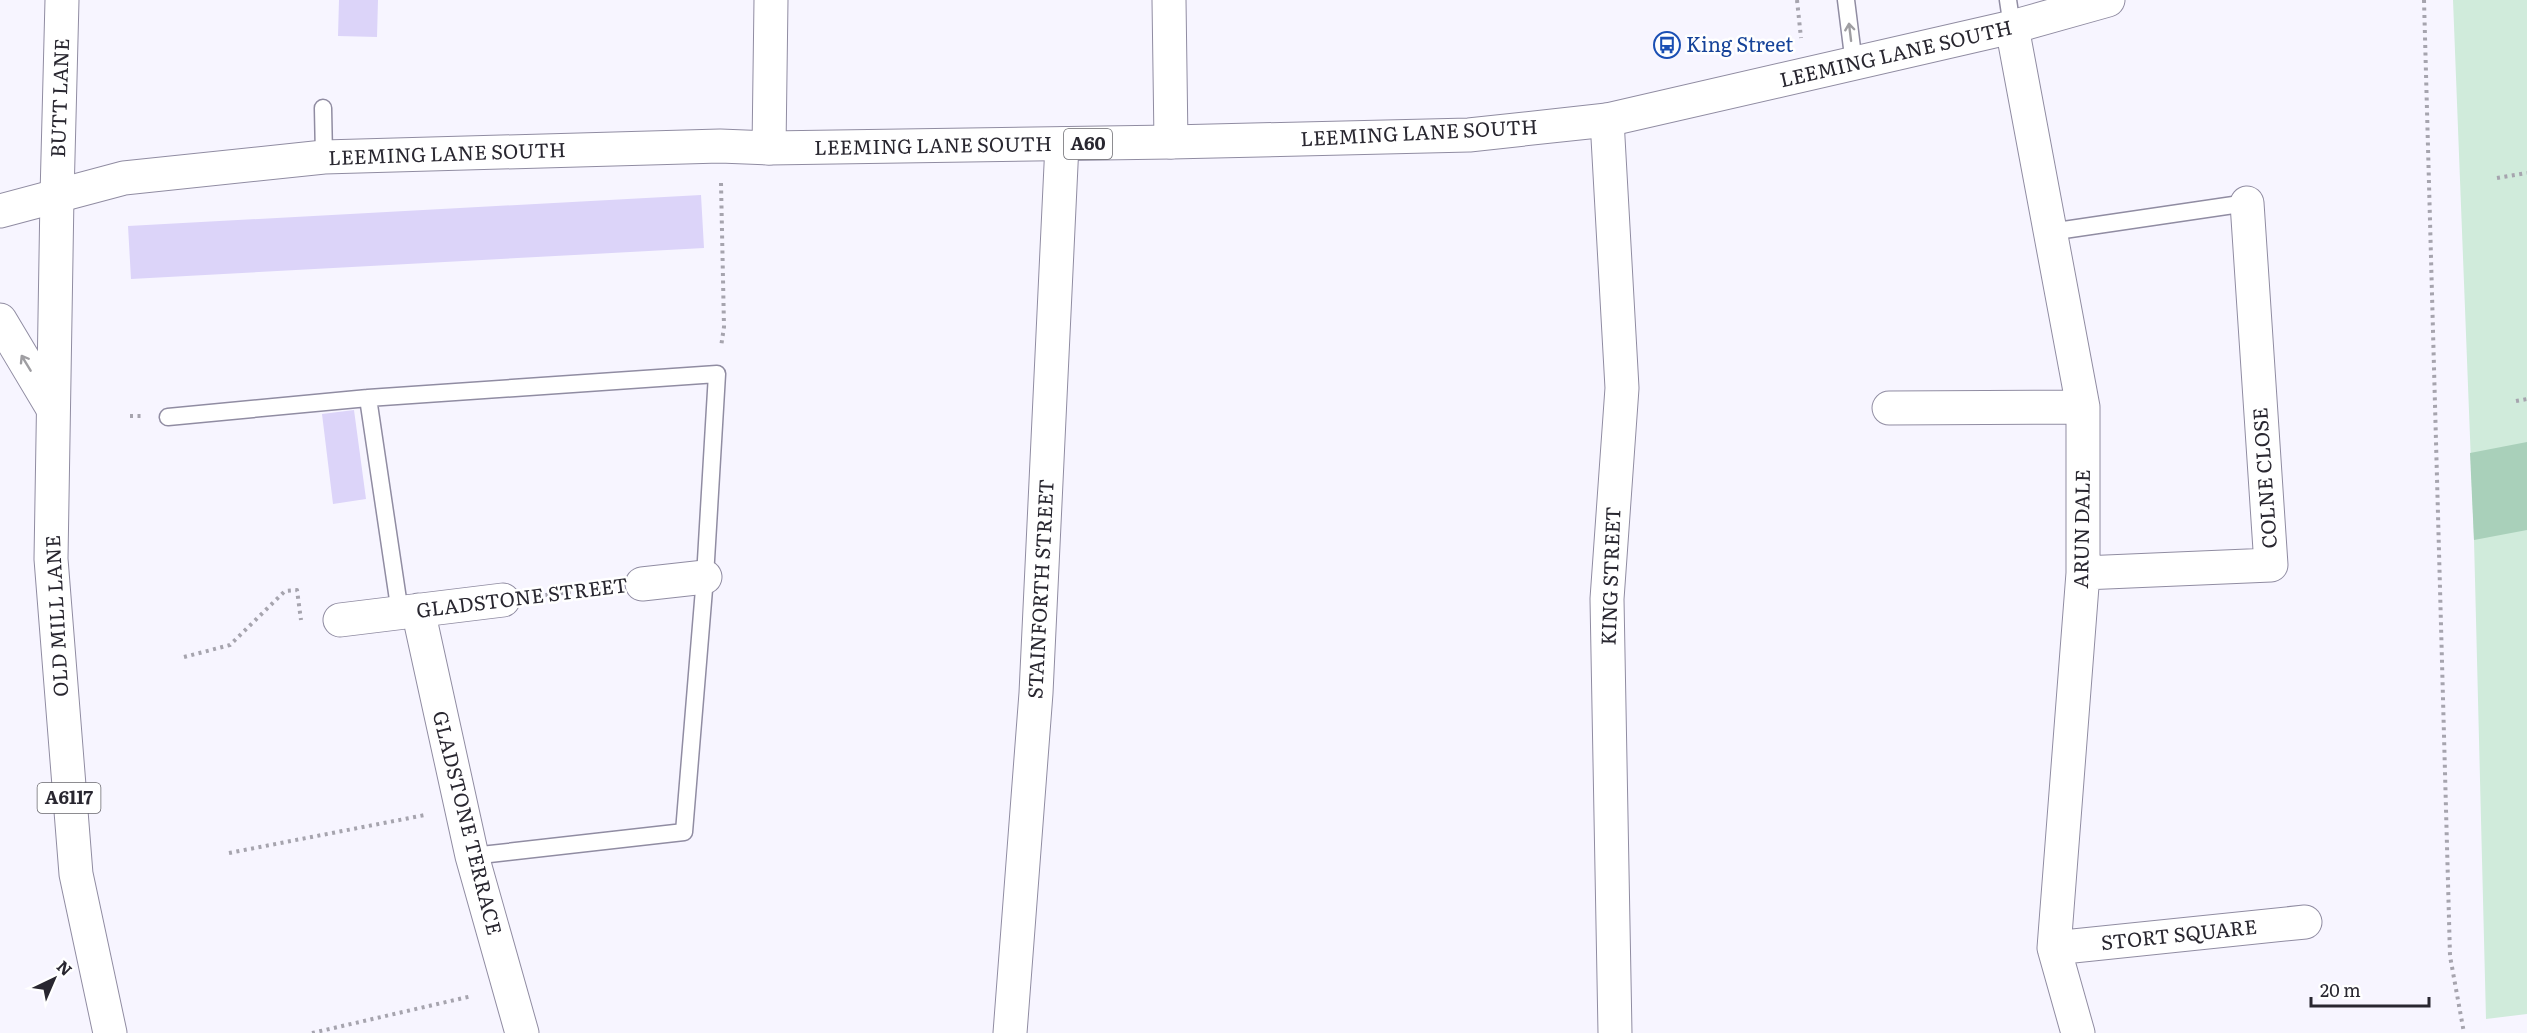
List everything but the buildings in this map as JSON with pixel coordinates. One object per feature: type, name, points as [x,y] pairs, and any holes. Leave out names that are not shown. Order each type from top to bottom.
[{"type":"main road","name":"BUTT LANE","points":[[57,196],[62,0]]},
{"type":"main road","points":[[769,148],[771,0]]},
{"type":"main road","points":[[1169,0],[1171,142]]},
{"type":"main road","name":"LEEMING LANE SOUTH","points":[[0,211],[124,178],[324,157],[720,146],[769,148],[1062,144],[1469,135],[1607,120],[1854,64],[2010,14],[2108,0]]},
{"type":"main road","name":"ARUN DALE","points":[[2010,14],[2084,407],[2083,573],[2054,948],[2078,1033]]},
{"type":"main road","name":"KING STREET","points":[[1607,120],[1622,388],[1607,599],[1615,1033]]},
{"type":"main road","name":"STAINFORTH STREET","points":[[1010,1033],[1036,693],[1062,144]]},
{"type":"main road","name":"OLD MILL LANE","points":[[57,196],[51,559],[76,874],[110,1033]]},
{"type":"main road","name":"COLNE CLOSE","points":[[2083,573],[2271,565],[2247,203]]},
{"type":"main road","points":[[0,320],[52,407]]},
{"type":"main road","points":[[1889,408],[2084,407]]},
{"type":"main road","name":"GLADSTONE STREET","points":[[642,584],[705,577]]},
{"type":"main road","name":"GLADSTONE STREET","points":[[340,620],[503,600]]},
{"type":"main road","name":"GLADSTONE TERRACE","points":[[409,612],[472,856],[522,1033]]},
{"type":"main road","name":"STORT SQUARE","points":[[2054,948],[2305,922]]},
{"type":"lane","points":[[1846,0],[1854,64]]},
{"type":"lane","points":[[323,108],[324,157]]},
{"type":"lane","points":[[2050,232],[2247,203]]},
{"type":"lane","points":[[168,417],[368,398],[717,374],[705,577],[684,832],[472,856]]},
{"type":"lane","points":[[368,398],[409,612]]},
{"type":"path","points":[[2424,0],[2450,956],[2464,1033]]},
{"type":"path","points":[[717,374],[724,327],[720,146]]},
{"type":"path","points":[[2497,178],[2527,173]]},
{"type":"path","points":[[2516,401],[2527,399]]},
{"type":"path","name":"GLADSTONE STREET","points":[[503,600],[642,584]]},
{"type":"path","points":[[184,657],[230,645],[285,591],[297,590],[302,629]]},
{"type":"path","points":[[229,853],[461,808]]},
{"type":"path","points":[[312,1033],[508,988]]},
{"type":"green space","points":[[2453,0],[2527,0],[2527,1014],[2486,1019],[2474,540]]},
{"type":"green space","points":[[2527,442],[2527,530],[2474,540],[2470,453]]},
{"type":"place","name":"King Street","points":[[1667,45]]}]
